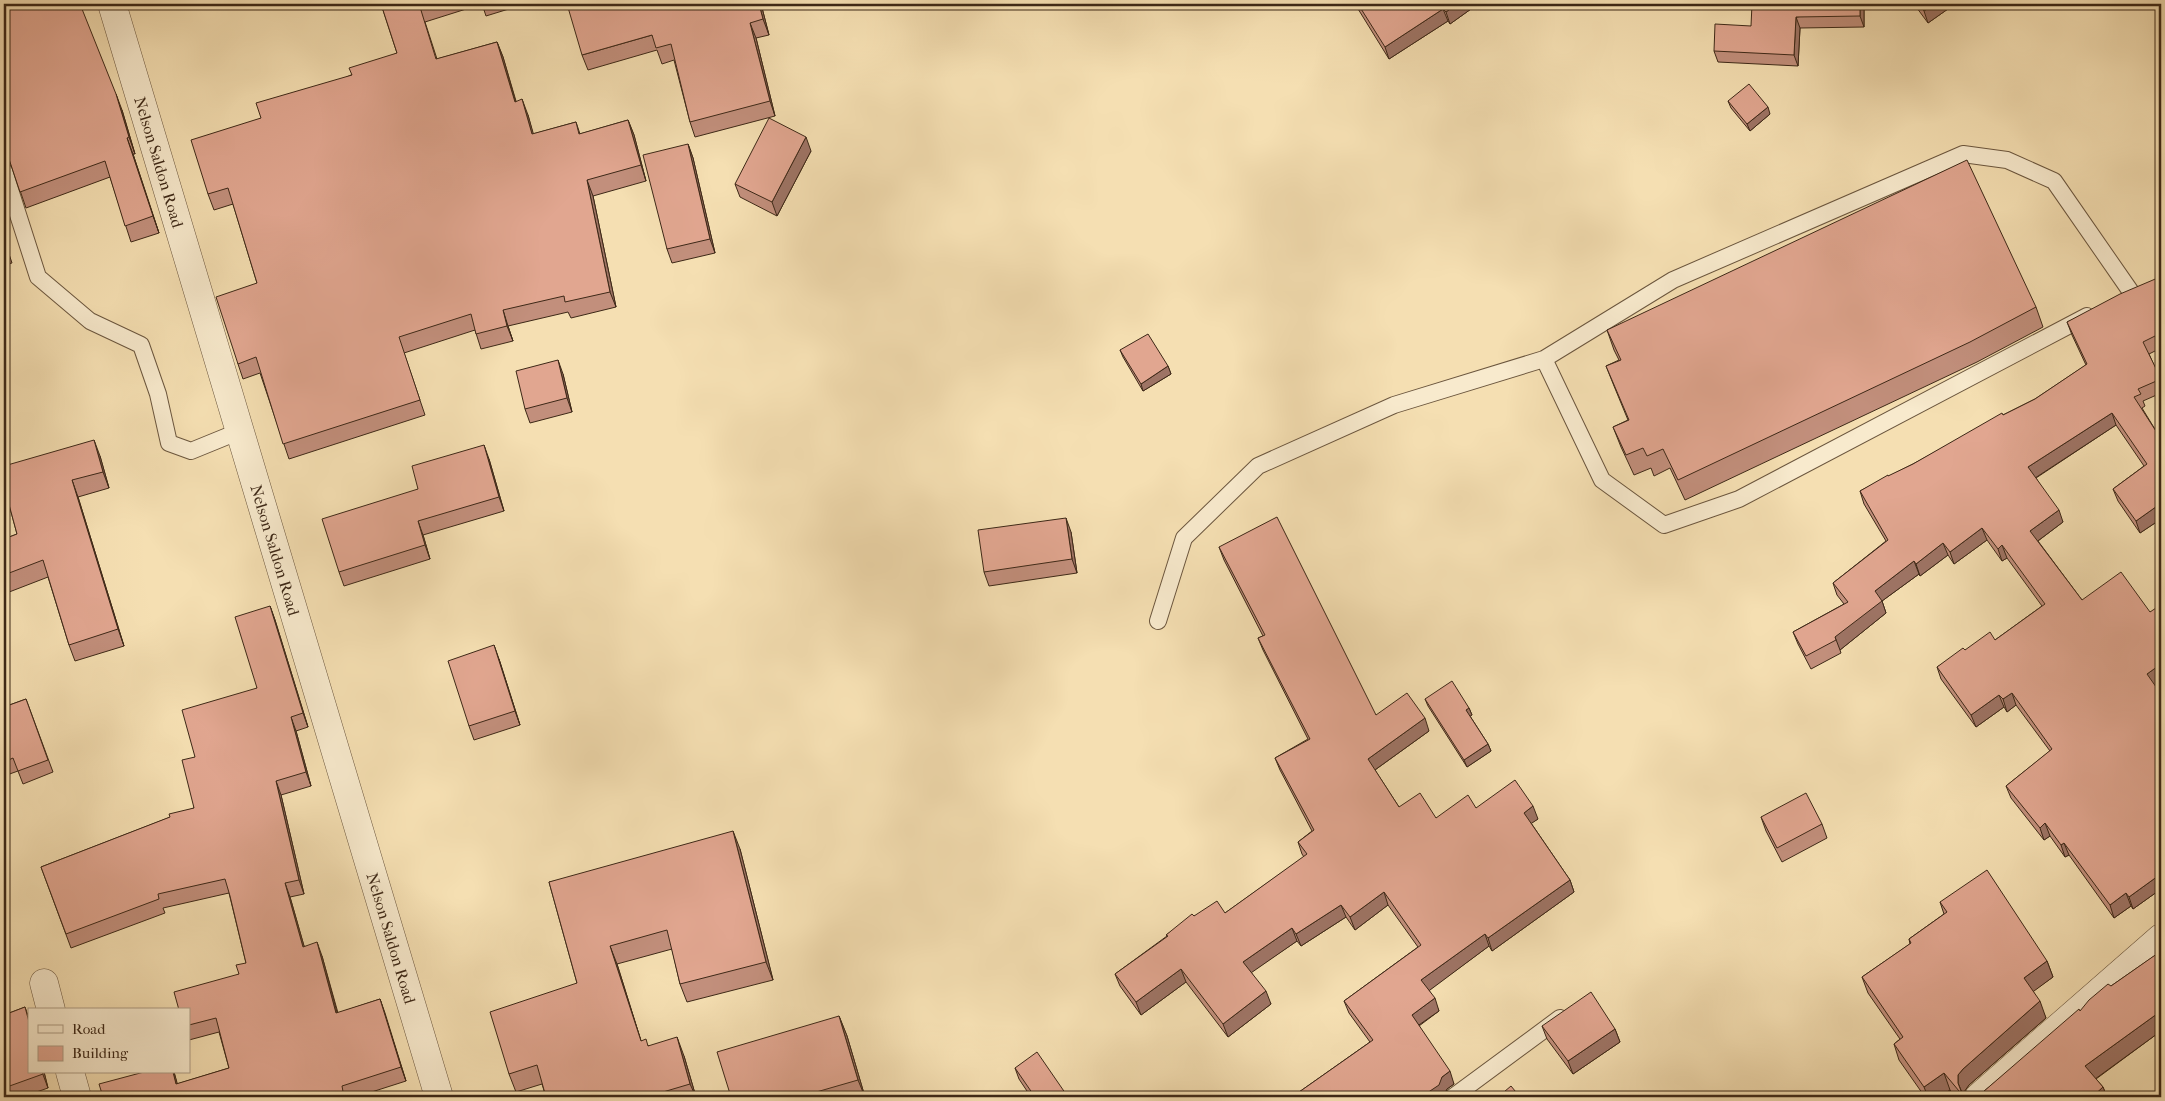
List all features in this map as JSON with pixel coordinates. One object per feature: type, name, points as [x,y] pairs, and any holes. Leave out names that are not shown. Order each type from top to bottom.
[{"type":"street","name":"Nelson Saldon Road","points":[[112,4],[439,1097]]},
{"type":"street","points":[[1979,1097],[2161,938]]},
{"type":"street","points":[[44,984],[50,1008]]},
{"type":"street","points":[[71,1074],[77,1097]]},
{"type":"lane","points":[[1158,620],[1184,538],[1258,466],[1394,405],[1544,359],[1673,280],[1963,154],[2007,160],[2054,181],[2139,289],[2114,301]]},
{"type":"lane","points":[[4,171],[38,277],[90,320],[141,344],[158,394],[169,443],[191,451],[240,431]]},
{"type":"lane","points":[[1544,359],[1602,480],[1664,524],[1739,499],[2096,311]]},
{"type":"lane","points":[[1453,1097],[1570,1009]]},
{"type":"building","points":[[4,4],[80,4],[116,94],[129,137],[127,138],[153,216],[125,226],[105,161],[20,192],[4,147]]},
{"type":"building","points":[[381,4],[429,4],[420,7],[436,59],[497,42],[515,102],[522,99],[532,134],[576,122],[579,134],[628,120],[641,165],[587,180],[610,292],[565,302],[564,296],[503,310],[507,326],[476,334],[471,314],[399,337],[420,400],[283,444],[256,357],[238,364],[216,297],[257,283],[228,188],[208,194],[191,140],[261,118],[256,103],[352,75],[349,68],[397,53]]},
{"type":"building","points":[[567,4],[759,4],[763,19],[750,23],[770,101],[690,122],[671,44],[656,48],[652,35],[582,55]]},
{"type":"building","points":[[1358,4],[1457,4],[1446,12],[1443,9],[1385,47]]},
{"type":"building","points":[[1752,4],[1860,4],[1860,16],[1796,17],[1794,55],[1714,51],[1715,24],[1751,26]]},
{"type":"building","points":[[1918,4],[1934,4],[1924,11]]},
{"type":"building","points":[[1749,84],[1768,107],[1747,124],[1728,101]]},
{"type":"building","points":[[769,118],[806,137],[772,202],[735,184]]},
{"type":"building","points":[[688,144],[710,239],[667,249],[643,155]]},
{"type":"building","points":[[1967,160],[2036,307],[1970,342],[1678,480],[1663,449],[1647,456],[1643,448],[1626,455],[1613,427],[1629,420],[1606,366],[1621,360],[1607,330]]},
{"type":"building","points":[[2160,277],[2161,333],[2143,342],[2161,379],[2138,389],[2141,394],[2134,397],[2161,439],[2161,506],[2160,504],[2136,521],[2113,489],[2147,464],[2112,413],[2028,467],[2059,510],[2030,531],[2082,600],[2121,572],[2150,612],[2159,606],[2161,610],[2161,664],[2147,674],[2161,694],[2161,880],[2158,876],[2129,897],[2126,893],[2110,905],[2064,843],[2061,845],[2045,823],[2040,828],[2006,786],[2052,749],[2012,693],[2003,699],[1999,695],[1971,715],[1937,667],[1963,648],[1965,650],[1990,632],[1995,640],[2045,604],[2002,545],[1998,549],[1982,528],[1950,552],[1943,543],[1916,564],[1914,561],[1875,591],[1882,601],[1835,637],[1836,640],[1806,656],[1793,632],[1848,602],[1833,583],[1888,540],[1860,491],[1888,475],[1913,464],[2002,413],[2003,415],[2035,399],[2087,364],[2067,322],[2120,294]]},
{"type":"building","points":[[1148,334],[1168,366],[1141,384],[1120,350]]},
{"type":"building","points":[[558,360],[567,398],[525,409],[516,371]]},
{"type":"building","points":[[94,440],[103,472],[72,480],[118,629],[69,645],[43,560],[4,575],[4,539],[17,534],[4,486],[4,466]]},
{"type":"building","points":[[484,445],[499,497],[418,521],[425,545],[339,572],[322,519],[418,489],[412,466]]},
{"type":"building","points":[[1277,517],[1376,715],[1407,693],[1425,718],[1368,759],[1399,807],[1420,793],[1436,818],[1468,795],[1476,808],[1515,780],[1533,806],[1524,813],[1570,880],[1488,938],[1485,934],[1421,980],[1435,998],[1412,1015],[1450,1071],[1442,1077],[1439,1085],[1421,1097],[1292,1097],[1373,1040],[1344,1001],[1421,945],[1384,892],[1350,917],[1341,905],[1296,934],[1292,928],[1243,962],[1266,991],[1223,1024],[1181,969],[1136,1002],[1115,974],[1168,936],[1166,935],[1192,914],[1194,916],[1217,901],[1225,913],[1307,854],[1298,842],[1314,830],[1275,758],[1310,739],[1258,638],[1265,635],[1219,547]]},
{"type":"building","points":[[1066,518],[1072,559],[984,572],[978,530]]},
{"type":"building","points":[[270,606],[303,713],[291,717],[306,772],[276,781],[299,880],[285,883],[303,947],[317,942],[336,1013],[380,999],[401,1067],[342,1086],[344,1097],[103,1097],[99,1084],[136,1074],[174,1074],[176,1084],[229,1068],[216,1018],[190,1025],[190,1008],[178,1008],[174,992],[239,974],[236,965],[246,963],[230,896],[225,879],[158,894],[159,899],[66,934],[41,867],[170,817],[169,814],[194,808],[182,760],[195,757],[182,710],[257,688],[235,617]]},
{"type":"building","points":[[494,645],[515,711],[469,726],[448,661]]},
{"type":"building","points":[[1452,681],[1469,708],[1466,710],[1488,744],[1464,760],[1425,699]]},
{"type":"building","points":[[26,699],[48,760],[18,771],[13,758],[4,762],[4,707]]},
{"type":"building","points":[[1806,793],[1822,824],[1777,848],[1761,817]]},
{"type":"building","points":[[733,831],[766,962],[680,984],[667,930],[610,946],[641,1041],[646,1039],[648,1046],[677,1037],[690,1084],[663,1092],[665,1097],[546,1097],[537,1065],[509,1074],[490,1012],[577,983],[549,882]]},
{"type":"building","points":[[1987,870],[2047,961],[2024,978],[2040,1001],[1958,1075],[1961,1091],[1968,1095],[1976,1096],[1983,1092],[2079,1009],[2080,1011],[2089,1000],[2108,984],[2111,986],[2161,951],[2161,1011],[2085,1066],[2103,1087],[2092,1097],[1964,1097],[1944,1073],[1924,1087],[1894,1044],[1903,1037],[1862,977],[1911,943],[1909,939],[1947,912],[1940,902]]},
{"type":"building","points":[[2161,942],[2161,950],[2157,945]]},
{"type":"building","points":[[1591,992],[1615,1029],[1568,1061],[1542,1026]]},
{"type":"building","points":[[25,1007],[28,1018],[28,1074],[43,1074],[4,1088],[4,1015]]},
{"type":"building","points":[[839,1016],[858,1080],[799,1097],[731,1097],[717,1052]]},
{"type":"building","points":[[1037,1052],[1068,1097],[1035,1097],[1015,1068]]},
{"type":"building","points":[[1511,1086],[1520,1097],[1498,1097]]},
{"type":"building","points":[[1773,1093],[1776,1097],[1768,1097]]}]
